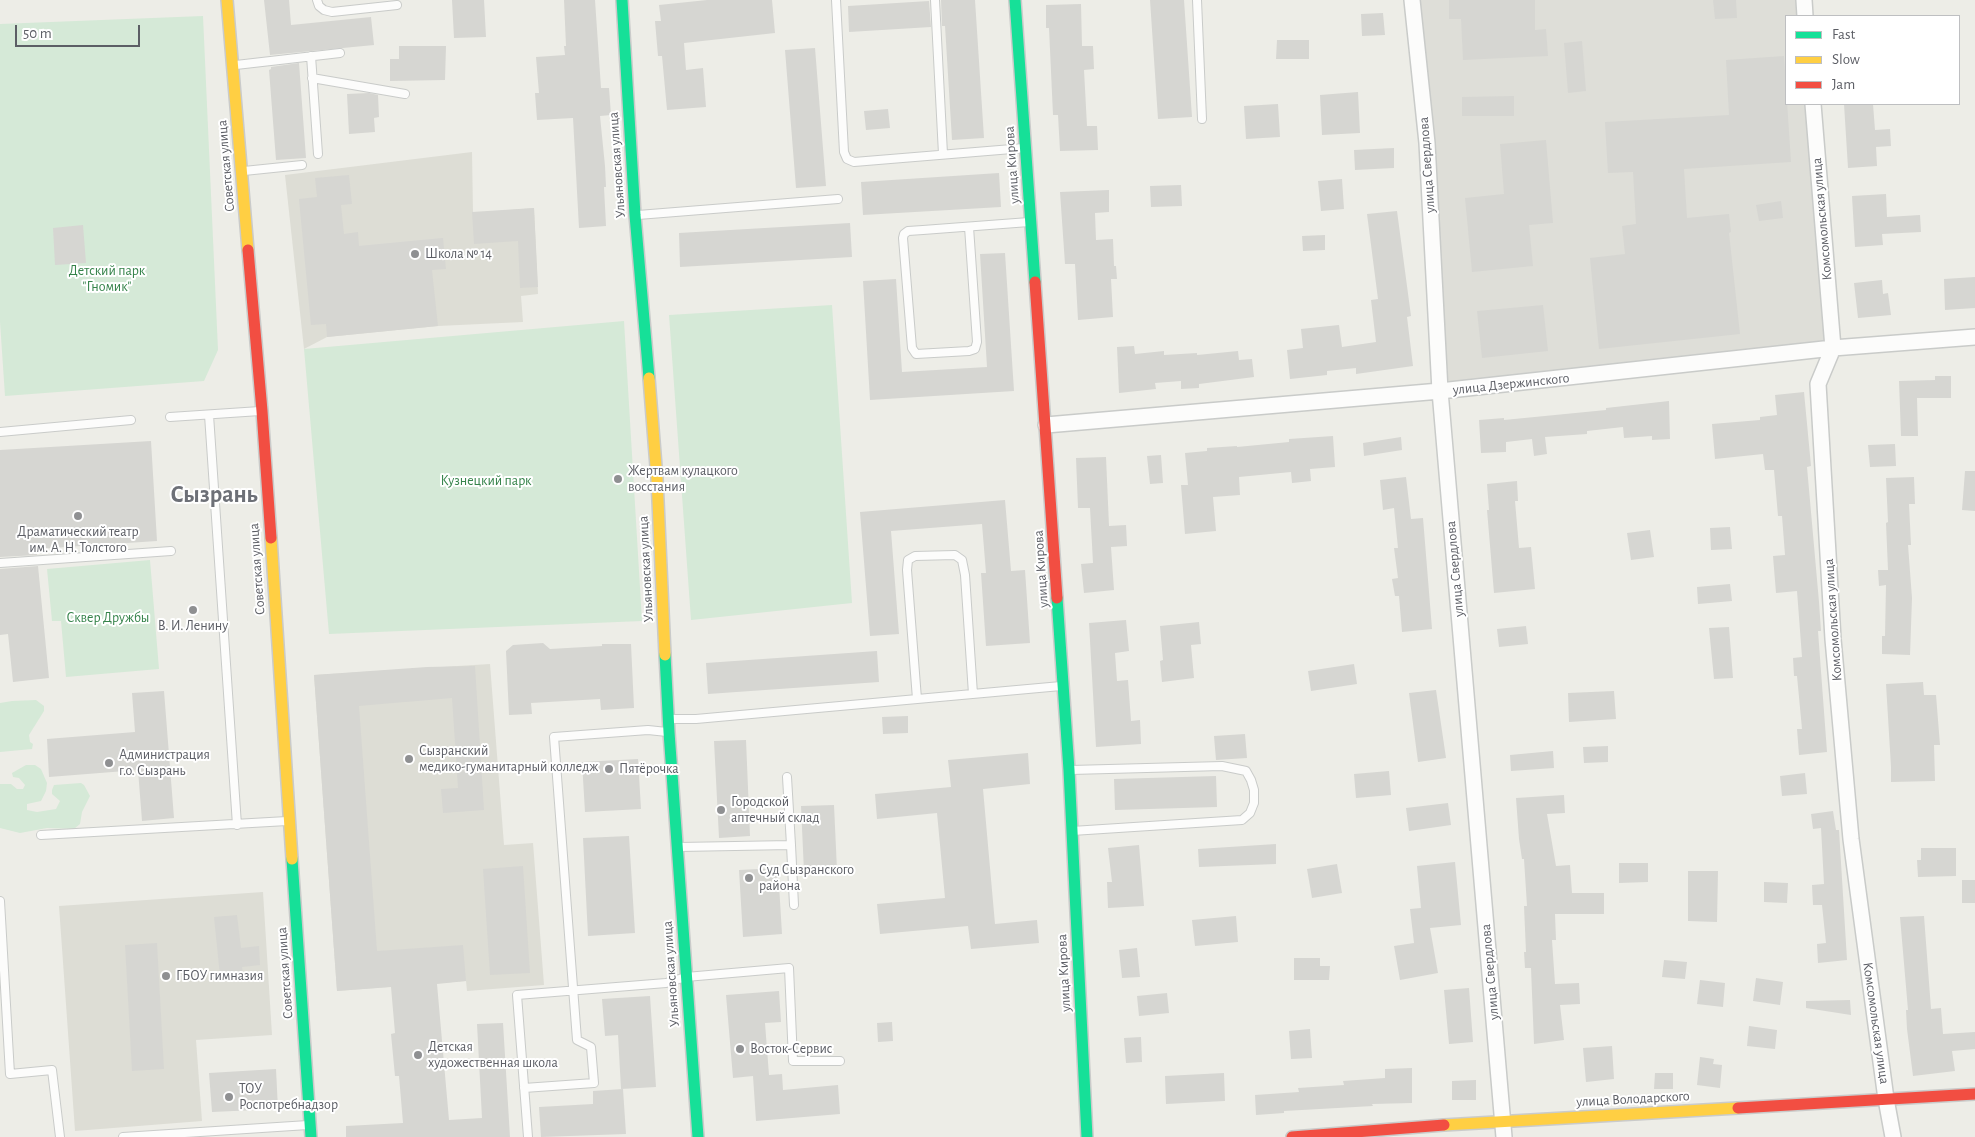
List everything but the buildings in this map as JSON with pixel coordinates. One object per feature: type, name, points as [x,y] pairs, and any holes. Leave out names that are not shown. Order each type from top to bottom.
[{"type":"main road","name":"Советская улица","points":[[227,0],[262,411],[311,1131]]},
{"type":"main road","name":"улица Кирова","points":[[1015,0],[1069,770],[1088,1137]]},
{"type":"main road","name":"Ульяновская улица","points":[[625,1],[635,215],[657,479],[668,719],[698,1137]]},
{"type":"main road","name":"улица Володарского","points":[[1292,1137],[1502,1121],[1975,1094]]},
{"type":"street","name":"улица Свердлова","points":[[1412,0],[1427,144],[1440,391],[1504,1137]]},
{"type":"street","points":[[1804,0],[1805,15]]},
{"type":"street","name":"Комсомольская улица","points":[[1813,105],[1833,348],[1818,384],[1833,639],[1851,839],[1886,1099],[1893,1137]]},
{"type":"street","name":"улица Дзержинского","points":[[1046,425],[1440,391],[1833,348],[1975,337]]},
{"type":"lane","points":[[317,0],[319,6],[324,10],[332,12],[397,5]]},
{"type":"lane","points":[[836,0],[844,152],[847,159],[854,162],[1025,148]]},
{"type":"lane","points":[[935,0],[943,154]]},
{"type":"lane","points":[[1197,0],[1202,119]]},
{"type":"lane","points":[[233,66],[340,53]]},
{"type":"lane","points":[[311,56],[318,154]]},
{"type":"lane","points":[[312,78],[405,94]]},
{"type":"lane","points":[[242,172],[302,165]]},
{"type":"lane","points":[[635,215],[838,199]]},
{"type":"lane","points":[[969,227],[978,342],[975,349],[969,352],[916,354],[912,348],[904,234],[908,231],[1031,222]]},
{"type":"lane","points":[[170,417],[262,411]]},
{"type":"lane","points":[[208,415],[237,825]]},
{"type":"lane","points":[[0,432],[131,420]]},
{"type":"lane","points":[[0,564],[171,551]]},
{"type":"lane","points":[[917,699],[907,570],[908,560],[915,556],[955,555],[962,560],[965,575],[974,694]]},
{"type":"lane","points":[[668,719],[706,718],[1063,686]]},
{"type":"lane","points":[[524,1088],[594,1082],[591,1047],[577,1040],[554,737],[648,730],[669,732]]},
{"type":"lane","points":[[1069,770],[1222,766],[1246,771],[1254,790],[1254,803],[1250,813],[1242,820],[1072,831]]},
{"type":"lane","points":[[787,777],[794,905]]},
{"type":"lane","points":[[42,835],[289,821]]},
{"type":"lane","points":[[677,847],[792,845]]},
{"type":"lane","points":[[0,901],[10,1074],[52,1070],[60,1137]]},
{"type":"lane","points":[[528,1137],[517,995],[666,984],[686,977],[788,968],[793,1061],[840,1061]]},
{"type":"lane","points":[[124,1137],[311,1131]]},
{"type":"shaded area","points":[[1415,0],[1802,0],[1804,15],[1785,15],[1785,105],[1812,105],[1834,343],[1449,390]]},
{"type":"shaded area","name":"Школа № 14","points":[[472,152],[473,213],[534,208],[538,294],[521,296],[523,322],[438,326],[327,337],[304,349],[285,175]]},
{"type":"shaded area","name":"Сызранский медико-гуманитарный колледж","points":[[490,664],[504,845],[533,843],[544,985],[467,991],[466,981],[337,991],[314,675]]},
{"type":"shaded area","name":"ГБОУ гимназия","points":[[263,892],[272,1035],[196,1040],[202,1121],[75,1131],[59,906]]},
{"type":"green space","name":"Детский парк \"Гномик\"","points":[[203,16],[218,350],[204,381],[5,396],[0,322],[0,24]]},
{"type":"green space","points":[[832,305],[852,603],[691,620],[669,315]]},
{"type":"green space","name":"Кузнецкий парк","points":[[624,321],[642,621],[329,634],[304,349]]},
{"type":"green space","name":"Сквер Дружбы","points":[[150,560],[159,669],[66,677],[61,621],[52,621],[47,569]]},
{"type":"green space","points":[[36,700],[44,706],[44,711],[29,735],[30,742],[33,744],[32,749],[0,752],[0,703]]},
{"type":"green space","points":[[26,765],[35,765],[41,769],[47,783],[46,791],[41,801],[27,804],[27,810],[37,812],[56,809],[60,801],[52,794],[54,785],[81,783],[84,785],[90,796],[82,812],[80,824],[74,829],[47,828],[20,833],[0,828],[0,784],[11,784],[17,789],[23,789],[25,785],[19,778],[13,777],[12,773]]},
{"type":"traffic: fast","points":[[622,0],[635,215],[649,378]]},
{"type":"traffic: fast","points":[[1015,0],[1035,282]]},
{"type":"traffic: fast","points":[[1057,598],[1069,770],[1087,1137]]},
{"type":"traffic: fast","points":[[665,655],[698,1137]]},
{"type":"traffic: fast","points":[[292,859],[311,1137]]},
{"type":"traffic: slow","points":[[227,0],[248,250]]},
{"type":"traffic: slow","points":[[649,378],[657,479],[665,655]]},
{"type":"traffic: slow","points":[[271,538],[292,859]]},
{"type":"traffic: slow","points":[[1444,1125],[1738,1108]]},
{"type":"traffic: jam","points":[[248,250],[271,538]]},
{"type":"traffic: jam","points":[[1035,282],[1057,598]]},
{"type":"traffic: jam","points":[[1738,1108],[1975,1094]]},
{"type":"traffic: jam","points":[[1292,1137],[1444,1125]]},
{"type":"place","name":"Школа № 14","points":[[415,254]]},
{"type":"place","name":"Жертвам кулацкого восстания","points":[[618,479]]},
{"type":"place","name":"Драматический театр им. А. Н. Толстого","points":[[78,516]]},
{"type":"place","name":"В. И. Ленину","points":[[193,610]]},
{"type":"place","name":"Сызранский медико-гуманитарный колледж","points":[[409,759]]},
{"type":"place","name":"Администрация г.о. Сызрань","points":[[109,763]]},
{"type":"place","name":"Пятёрочка","points":[[609,769]]},
{"type":"place","name":"Городской аптечный склад","points":[[721,810]]},
{"type":"place","name":"Суд Сызранского района","points":[[749,878]]},
{"type":"place","name":"ГБОУ гимназия","points":[[166,976]]},
{"type":"place","name":"Восток-Сервис","points":[[740,1049]]},
{"type":"place","name":"Детская художественная школа","points":[[418,1055]]},
{"type":"place","name":"ТОУ Роспотребнадзор","points":[[229,1097]]},
{"type":"district","name":"Сызрань","points":[[214,495]]}]
